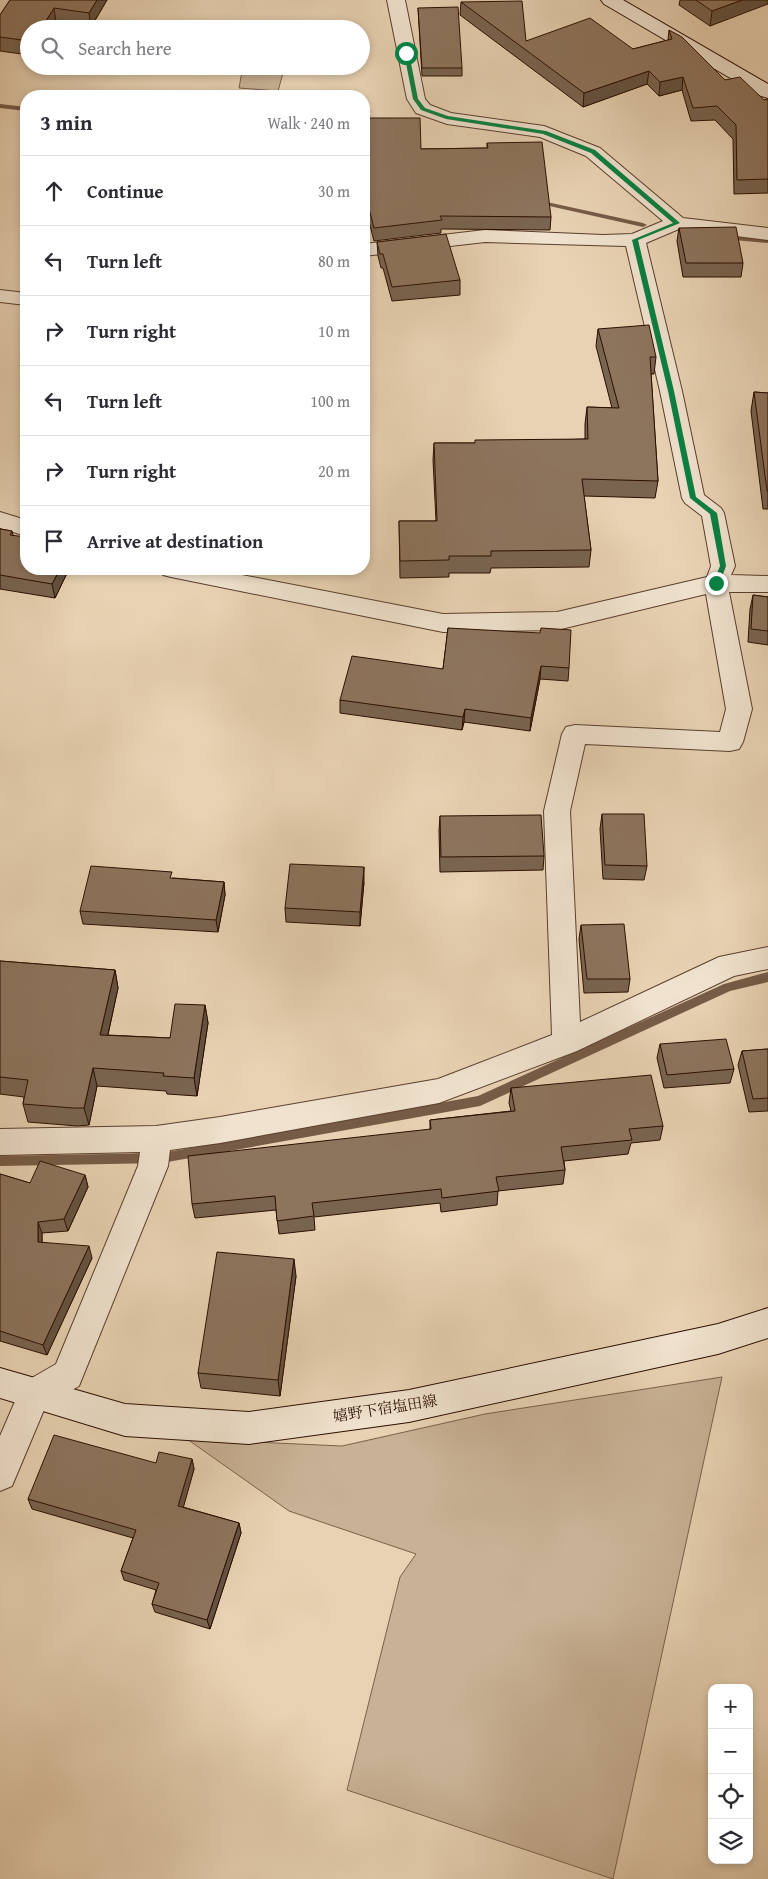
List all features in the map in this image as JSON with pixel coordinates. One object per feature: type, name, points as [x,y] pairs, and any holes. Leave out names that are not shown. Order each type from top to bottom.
[{"type":"street","points":[[396,0],[416,99],[423,109],[446,118],[544,132],[593,152],[677,223]]},
{"type":"street","points":[[610,0],[768,92]]},
{"type":"street","points":[[370,249],[485,236],[604,241],[635,240],[677,223],[768,234]]},
{"type":"street","points":[[567,1042],[557,811],[575,734],[730,742],[738,710],[716,583],[723,566],[714,513],[693,498],[671,391],[635,240]]},
{"type":"street","points":[[0,296],[20,298]]},
{"type":"street","points":[[0,520],[20,526]]},
{"type":"street","points":[[245,576],[442,623],[557,621],[716,583],[768,584]]},
{"type":"street","points":[[0,1142],[155,1152],[220,1130],[439,1092],[567,1042],[729,965],[768,958]]},
{"type":"street","points":[[0,1475],[34,1394],[68,1375],[155,1152]]},
{"type":"street","name":"嬉野下宿塩田線","points":[[0,1383],[125,1420],[249,1428],[409,1406],[718,1339],[768,1323]]},
{"type":"shaded area","points":[[241,75],[282,75],[278,90],[239,88]]},
{"type":"shaded area","points":[[722,1377],[613,1879],[347,1790],[400,1577],[416,1554],[289,1511],[187,1439],[342,1446],[485,1414]]},
{"type":"building","points":[[10,0],[97,0],[89,13],[54,8],[47,20],[20,20],[20,40],[0,37],[0,15]]},
{"type":"building","points":[[696,0],[742,0],[712,11]]},
{"type":"building","points":[[522,1],[526,41],[590,18],[633,49],[672,39],[669,30],[682,37],[725,80],[740,77],[764,100],[768,99],[768,179],[737,180],[736,125],[717,106],[693,108],[683,77],[660,82],[649,71],[584,93],[461,2]]},
{"type":"building","points":[[458,7],[462,68],[422,68],[418,8]]},
{"type":"building","points":[[370,118],[420,118],[421,149],[488,148],[487,143],[542,142],[551,217],[440,216],[442,220],[374,228],[370,212]]},
{"type":"building","points":[[736,227],[743,263],[686,263],[679,228]]},
{"type":"building","points":[[446,234],[460,280],[392,287],[383,254],[380,254],[377,242]]},
{"type":"building","points":[[649,325],[656,357],[650,357],[658,481],[582,479],[591,550],[491,551],[491,556],[449,556],[449,560],[400,561],[399,521],[437,521],[434,443],[475,443],[475,440],[588,439],[587,407],[619,408],[598,329]]},
{"type":"building","points":[[754,392],[768,393],[768,491],[767,491]]},
{"type":"building","points":[[0,529],[12,531],[10,535],[20,536],[20,575],[57,575],[52,584],[0,575]]},
{"type":"building","points":[[753,595],[768,597],[768,631],[751,629]]},
{"type":"building","points":[[448,628],[540,633],[541,628],[571,630],[569,668],[541,666],[531,718],[465,709],[463,717],[340,700],[352,656],[443,669]]},
{"type":"building","points":[[602,814],[644,814],[647,866],[605,865]]},
{"type":"building","points":[[541,815],[544,856],[441,857],[440,816]]},
{"type":"building","points":[[290,864],[364,867],[360,912],[285,908]]},
{"type":"building","points":[[91,866],[172,872],[170,878],[224,882],[216,920],[80,911]]},
{"type":"building","points":[[624,924],[630,979],[587,979],[581,925]]},
{"type":"building","points":[[0,961],[115,970],[100,1035],[170,1038],[175,1004],[205,1005],[194,1078],[163,1076],[164,1073],[93,1068],[84,1108],[23,1104],[28,1080],[0,1077]]},
{"type":"building","points":[[726,1039],[734,1069],[667,1075],[660,1044]]},
{"type":"building","points":[[768,1049],[768,1098],[753,1099],[742,1051]]},
{"type":"building","points":[[651,1075],[663,1126],[629,1129],[632,1140],[561,1147],[565,1170],[496,1177],[499,1191],[442,1198],[441,1189],[312,1203],[314,1216],[277,1221],[275,1196],[192,1204],[188,1156],[431,1129],[430,1120],[515,1111],[511,1088]]},
{"type":"building","points":[[40,1161],[85,1175],[64,1219],[38,1222],[38,1242],[89,1246],[43,1345],[0,1331],[0,1174],[30,1183]]},
{"type":"building","points":[[217,1252],[294,1259],[278,1380],[198,1373]]},
{"type":"building","points":[[54,1435],[156,1463],[159,1452],[192,1459],[178,1506],[239,1523],[207,1620],[152,1604],[159,1583],[121,1571],[136,1530],[28,1499]]},
{"type":"waterway","points":[[0,106],[20,108]]},
{"type":"waterway","points":[[536,201],[643,225]]},
{"type":"waterway","points":[[723,237],[768,241]]},
{"type":"waterway","points":[[0,1161],[162,1158],[480,1101],[728,987],[768,977]]},
{"type":"route","points":[[406,53],[416,99],[423,109],[446,118],[544,132],[593,152],[677,223],[635,240],[671,391],[693,498],[714,513],[723,566],[716,583]]}]
